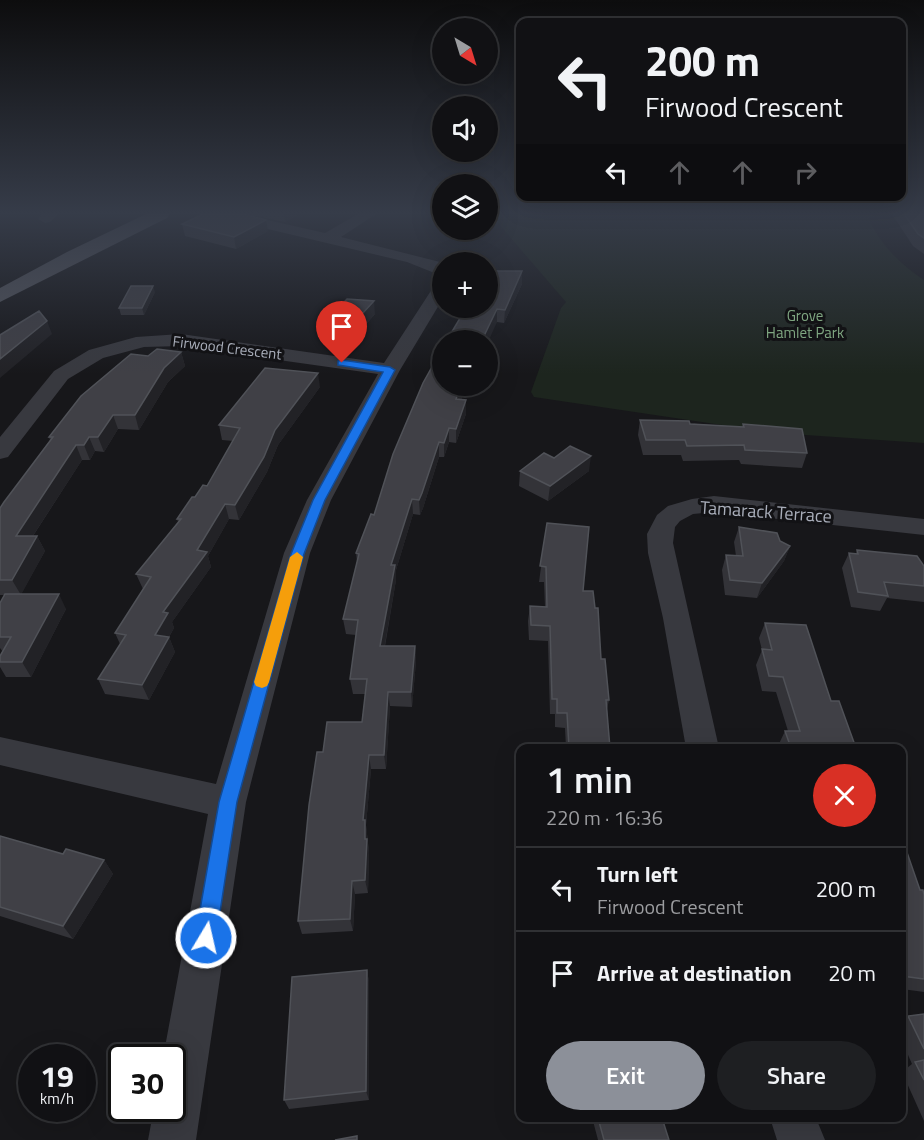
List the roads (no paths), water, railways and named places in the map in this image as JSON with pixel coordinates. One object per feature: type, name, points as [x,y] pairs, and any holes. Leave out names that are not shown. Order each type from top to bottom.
[{"type":"main road","points":[[0,296],[53,267]]},
{"type":"street","points":[[172,1140],[228,802],[297,554],[319,500],[390,370],[432,303]]},
{"type":"street","name":"Firwood Crescent","points":[[0,452],[61,375],[96,354],[143,341],[181,340],[390,370]]},
{"type":"street","name":"Tamarack Terrace","points":[[701,744],[673,597],[662,556],[660,534],[662,525],[670,516],[697,505],[714,504],[924,527]]},
{"type":"street","points":[[0,751],[228,802]]},
{"type":"street","points":[[794,1122],[801,1140]]},
{"type":"park label","name":"Grove Hamlet Park","points":[[805,324]]}]
